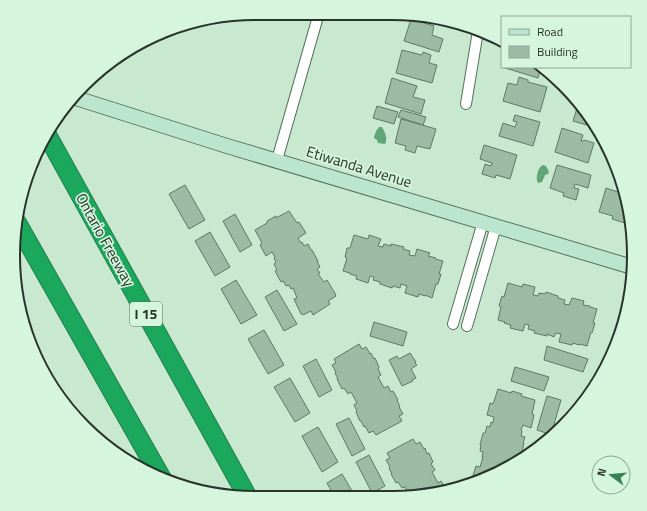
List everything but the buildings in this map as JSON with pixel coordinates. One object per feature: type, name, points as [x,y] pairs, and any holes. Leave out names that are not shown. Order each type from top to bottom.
[{"type":"highway","name":"Ontario Freeway","points":[[50,141],[244,490]]},
{"type":"highway","points":[[22,231],[157,469]]},
{"type":"main road","name":"Etiwanda Avenue","points":[[77,101],[626,265]]},
{"type":"street","points":[[277,160],[318,20]]},
{"type":"street","points":[[466,104],[477,36]]},
{"type":"street","points":[[453,324],[489,224]]},
{"type":"street","points":[[467,326],[489,224]]},
{"type":"shaded area","points":[[379,127],[382,127],[385,133],[385,144],[378,143],[374,138]]},
{"type":"shaded area","points":[[543,165],[546,166],[549,172],[545,175],[542,182],[538,183],[538,172]]}]
